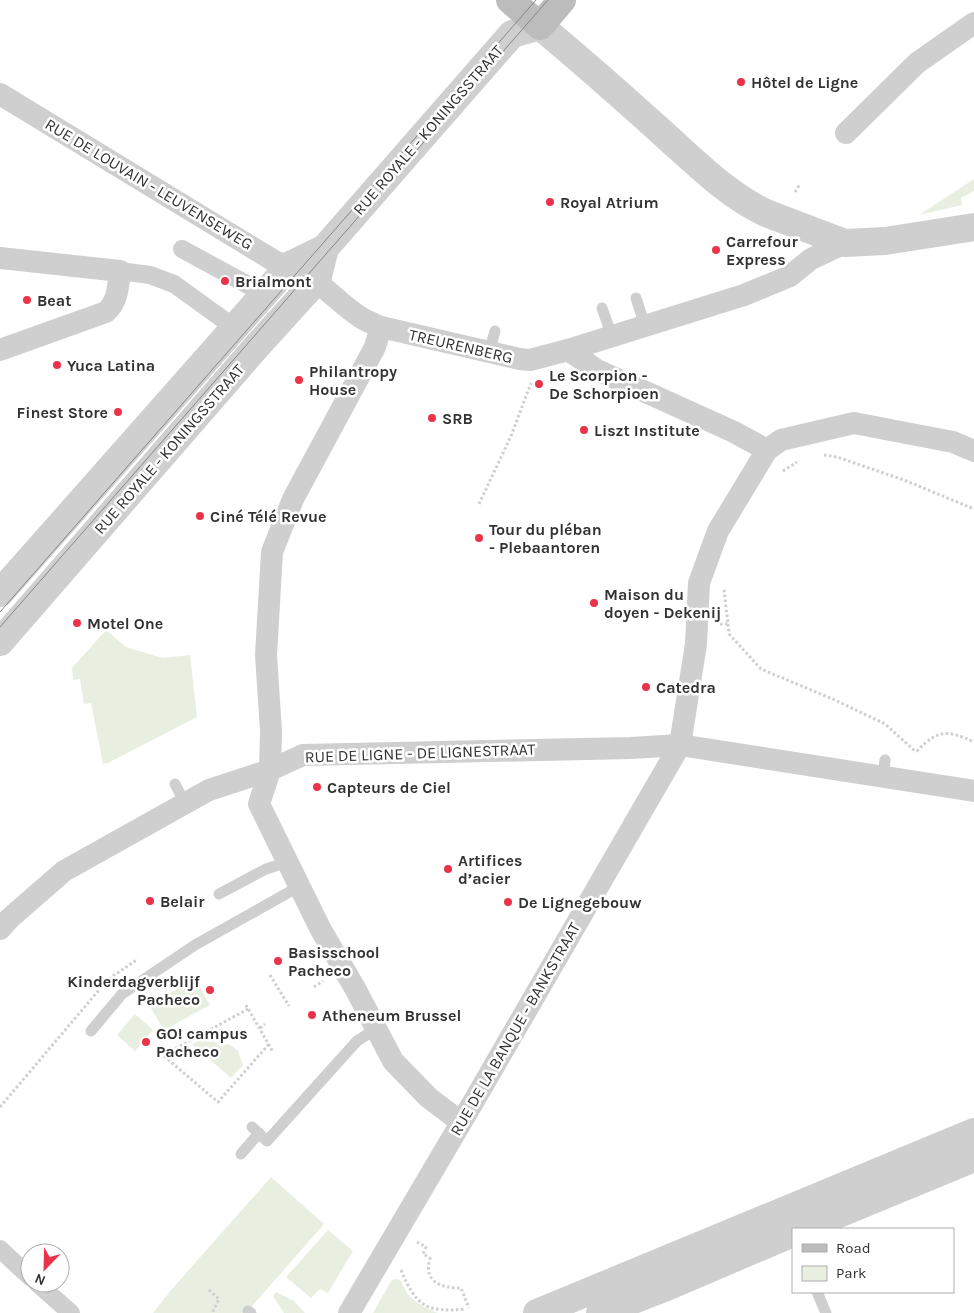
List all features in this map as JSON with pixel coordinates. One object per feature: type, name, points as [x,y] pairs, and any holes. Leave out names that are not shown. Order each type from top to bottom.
[{"type":"main road","points":[[517,2],[540,26],[562,0]]},
{"type":"street","name":"RUE ROYALE - KONINGSSTRAAT","points":[[0,593],[235,328],[302,272],[325,248],[512,34],[517,2]]},
{"type":"street","points":[[846,133],[916,63],[974,23]]},
{"type":"street","name":"RUE ROYALE - KONINGSSTRAAT","points":[[512,34],[540,26]]},
{"type":"street","points":[[540,26],[700,167],[754,208],[845,243],[885,241],[974,227]]},
{"type":"street","name":"RUE DE LOUVAIN - LEUVENSEWEG","points":[[0,94],[276,262],[302,272]]},
{"type":"street","name":"TREURENBERG","points":[[302,272],[360,317],[381,327],[490,353],[530,360],[744,295],[790,276],[811,259],[845,243]]},
{"type":"street","points":[[182,249],[248,285]]},
{"type":"street","points":[[0,258],[156,276],[174,284],[235,328]]},
{"type":"street","points":[[0,350],[106,312],[113,306],[117,295],[120,271]]},
{"type":"street","name":"RUE ROYALE - KONINGSSTRAAT","points":[[0,642],[257,346],[302,272]]},
{"type":"street","points":[[381,327],[375,347],[295,496],[272,552],[266,655],[271,731],[270,770],[259,804],[321,930],[393,1060],[429,1098],[461,1122]]},
{"type":"street","points":[[568,350],[597,370],[734,432],[767,450]]},
{"type":"street","points":[[680,745],[696,644],[699,583],[718,531],[767,450],[782,440],[854,423],[953,442],[974,451]]},
{"type":"street","name":"RUE DE LIGNE - DE LIGNESTRAAT","points":[[0,929],[64,871],[180,794],[209,790],[270,770],[303,755],[631,748],[680,745],[884,768],[974,791]]},
{"type":"street","name":"RUE DE LA BANQUE - BANKSTRAAT","points":[[349,1313],[680,745]]},
{"type":"street","points":[[537,1313],[974,1132]]},
{"type":"street","points":[[804,1228],[974,1158]]},
{"type":"street","points":[[600,1313],[792,1233]]},
{"type":"street","points":[[0,1250],[20,1267]]},
{"type":"street","points":[[48,1293],[71,1313]]},
{"type":"lane","points":[[636,298],[645,326]]},
{"type":"lane","points":[[602,308],[612,336]]},
{"type":"lane","points":[[490,353],[495,331]]},
{"type":"lane","points":[[219,894],[266,869],[288,862]]},
{"type":"lane","points":[[91,1031],[122,994],[195,945],[300,886]]},
{"type":"lane","points":[[241,1154],[256,1130],[267,1141],[357,1041],[376,1028]]},
{"type":"lane","points":[[817,1293],[826,1313]]},
{"type":"path","points":[[795,192],[800,184]]},
{"type":"path","points":[[479,504],[511,436],[529,389]]},
{"type":"path","points":[[821,455],[837,457],[904,480],[974,509]]},
{"type":"path","points":[[781,473],[800,459]]},
{"type":"path","points":[[728,624],[729,634],[761,669],[886,724],[915,751],[918,751],[930,738],[946,733],[959,735],[974,742]]},
{"type":"path","points":[[270,976],[289,1006]]},
{"type":"path","points":[[314,987],[323,980]]},
{"type":"path","points":[[0,1107],[104,985]]},
{"type":"path","points":[[269,1044],[218,1102],[165,1057],[247,1007],[260,1028],[269,1044],[273,1052]]},
{"type":"path","points":[[260,1028],[265,1024]]},
{"type":"path","points":[[401,1270],[411,1294],[419,1301],[432,1308],[447,1311],[468,1309],[461,1288],[450,1288],[438,1284],[431,1277],[428,1265],[430,1258],[423,1254],[426,1247],[416,1242]]},
{"type":"path","points":[[209,1290],[219,1299],[212,1313]]},
{"type":"green space","points":[[974,179],[974,191],[961,198],[962,205],[919,215]]},
{"type":"green space","points":[[106,630],[126,647],[162,658],[190,655],[197,717],[103,764],[91,703],[84,704],[80,679],[73,680],[72,668]]},
{"type":"green space","points":[[195,979],[210,1005],[164,1030],[149,1005]]},
{"type":"green space","points":[[135,1014],[153,1030],[135,1051],[117,1035]]},
{"type":"green space","points":[[208,1036],[220,1046],[229,1044],[238,1051],[243,1065],[231,1078],[192,1044]]},
{"type":"green space","points":[[271,1177],[324,1224],[246,1313],[153,1313],[172,1289]]},
{"type":"green space","points":[[328,1230],[353,1251],[328,1293],[320,1289],[311,1298],[286,1277]]},
{"type":"green space","points":[[392,1280],[400,1280],[415,1301],[438,1313],[373,1313]]},
{"type":"green space","points":[[276,1292],[294,1301],[305,1313],[284,1313],[273,1296]]},
{"type":"tram line","points":[[0,612],[536,0]]},
{"type":"tram line","points":[[0,627],[548,0]]},
{"type":"place","name":"Hôtel de Ligne","points":[[741,82]]},
{"type":"place","name":"Royal Atrium","points":[[550,202]]},
{"type":"place","name":"Carrefour Express","points":[[716,250]]},
{"type":"place","name":"Brialmont","points":[[225,281]]},
{"type":"place","name":"Beat","points":[[27,300]]},
{"type":"place","name":"Yuca Latina","points":[[57,365]]},
{"type":"place","name":"Philantropy House","points":[[299,380]]},
{"type":"place","name":"Le Scorpion - De Schorpioen","points":[[539,384]]},
{"type":"place","name":"Finest Store","points":[[118,412]]},
{"type":"place","name":"SRB","points":[[432,418]]},
{"type":"place","name":"Liszt Institute","points":[[584,430]]},
{"type":"place","name":"Ciné Télé Revue","points":[[200,516]]},
{"type":"place","name":"Tour du pléban - Plebaantoren","points":[[479,538]]},
{"type":"place","name":"Maison du doyen - Dekenij","points":[[594,603]]},
{"type":"place","name":"Motel One","points":[[77,623]]},
{"type":"place","name":"Catedra","points":[[646,687]]},
{"type":"place","name":"Capteurs de Ciel","points":[[317,787]]},
{"type":"place","name":"Artifices d’acier","points":[[448,869]]},
{"type":"place","name":"Belair","points":[[150,901]]},
{"type":"place","name":"De Lignegebouw","points":[[508,902]]},
{"type":"place","name":"Basisschool Pacheco","points":[[278,961]]},
{"type":"place","name":"Kinderdagverblijf Pacheco","points":[[210,990]]},
{"type":"place","name":"Atheneum Brussel","points":[[312,1015]]},
{"type":"place","name":"GO! campus Pacheco","points":[[146,1042]]}]
